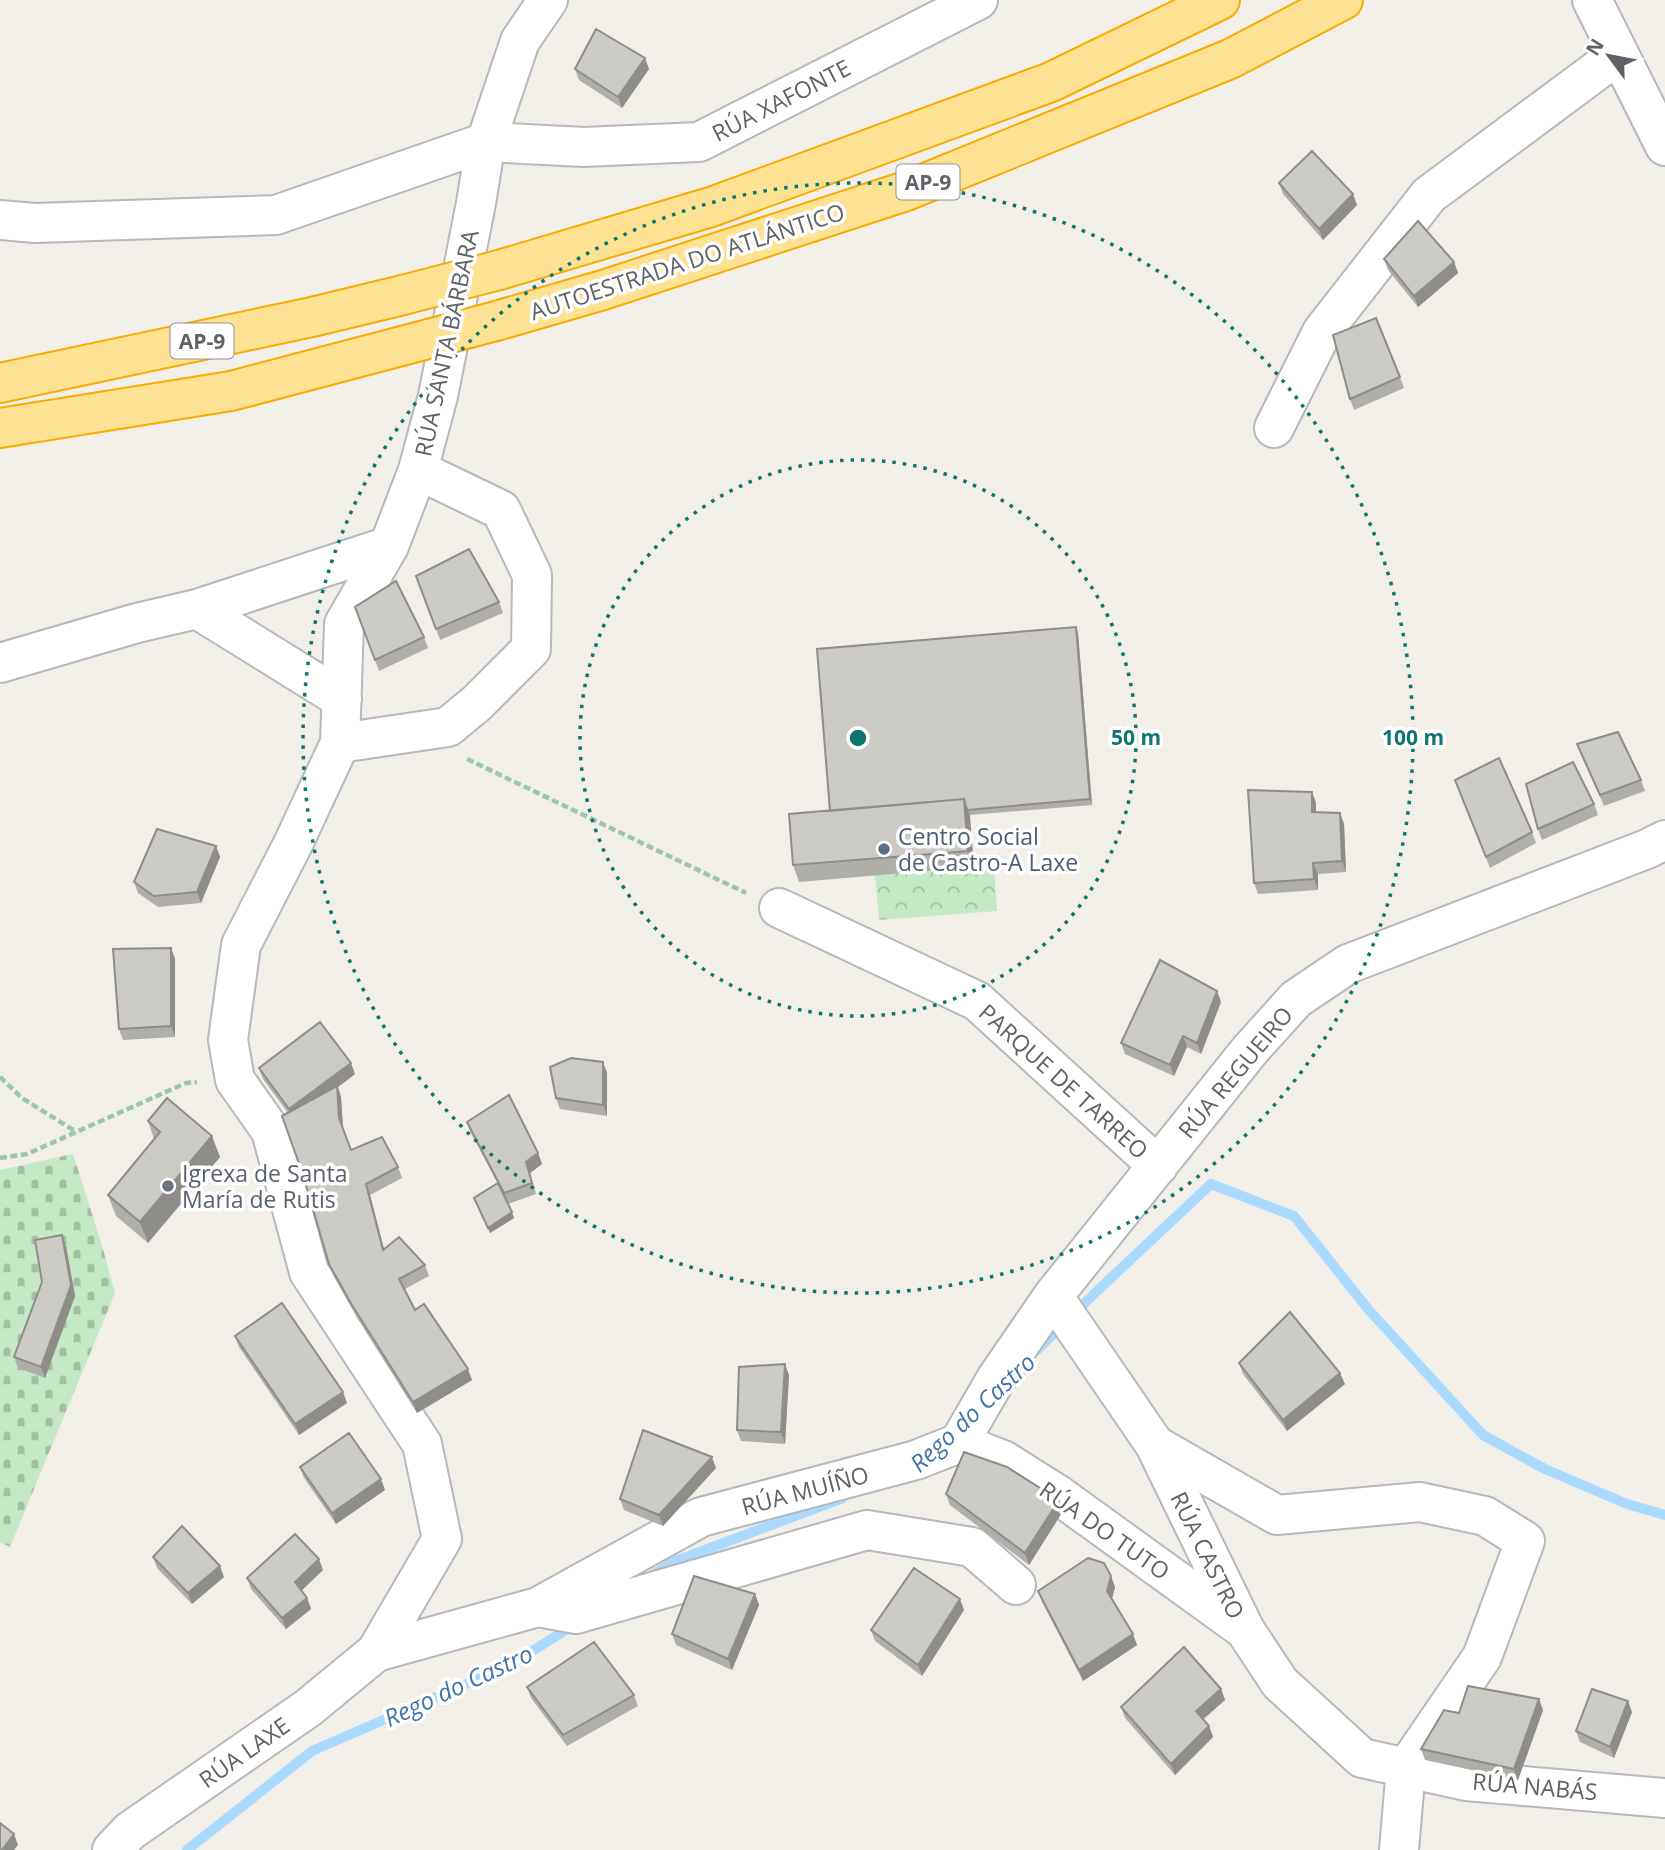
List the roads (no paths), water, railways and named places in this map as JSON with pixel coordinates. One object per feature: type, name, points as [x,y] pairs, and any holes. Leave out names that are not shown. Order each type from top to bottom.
[{"type":"highway","name":"AUTOESTRADA DO ATLÁNTICO","points":[[0,383],[403,295],[499,270],[711,206],[1051,82],[1220,0]]},
{"type":"highway","name":"AUTOESTRADA DO ATLÁNTICO","points":[[0,428],[231,391],[603,290],[906,191],[1230,59],[1343,0]]},
{"type":"street","name":"RÚA SANTA BÁRBARA","points":[[376,1651],[442,1539],[422,1444],[309,1272],[271,1131],[235,1080],[228,1040],[241,945],[293,844],[340,743],[344,624],[389,547],[418,470],[438,396],[486,142],[520,41],[548,0]]},
{"type":"street","name":"RÚA XAFONTE","points":[[486,142],[584,148],[699,142],[978,0]]},
{"type":"street","points":[[1603,4],[1619,54],[1665,146]]},
{"type":"street","points":[[1274,428],[1322,332],[1429,195],[1619,54]]},
{"type":"street","points":[[0,220],[35,223],[276,215],[486,142]]},
{"type":"street","points":[[340,743],[448,727],[477,703],[531,649],[532,575],[501,510],[418,470]]},
{"type":"street","points":[[0,663],[137,623],[197,609],[389,547]]},
{"type":"street","points":[[197,609],[342,699]]},
{"type":"street","name":"RÚA REGUEIRO","points":[[1053,1296],[1250,1050],[1296,999],[1348,964],[1665,840]]},
{"type":"street","name":"PARQUE DE TARREO","points":[[779,908],[977,1001],[1158,1166]]},
{"type":"street","points":[[959,1443],[996,1379],[1053,1296]]},
{"type":"street","name":"RÚA CASTRO","points":[[1053,1296],[1155,1445],[1245,1630],[1280,1683],[1362,1758],[1406,1768]]},
{"type":"street","name":"RÚA MUÍÑO","points":[[376,1651],[538,1607],[701,1517],[916,1460],[959,1443]]},
{"type":"street","name":"RÚA DO TUTO","points":[[959,1443],[1003,1460],[1057,1494],[1245,1630]]},
{"type":"street","points":[[1155,1445],[1277,1515],[1420,1502],[1485,1516],[1525,1541],[1482,1657],[1406,1768],[1399,1850]]},
{"type":"street","name":"RÚA MUÍÑO","points":[[538,1607],[576,1614],[866,1530],[972,1547],[1016,1585]]},
{"type":"street","name":"RÚA LAXE","points":[[112,1850],[130,1830],[308,1707],[376,1651]]},
{"type":"street","name":"RÚA NABÁS","points":[[1406,1768],[1466,1781],[1665,1798]]},
{"type":"waterway","name":"Rego do Castro","points":[[1036,1351],[1211,1184],[1294,1216],[1368,1309],[1483,1435],[1545,1469],[1627,1504],[1665,1515]]},
{"type":"waterway","name":"Rego do Castro","points":[[651,1576],[673,1562],[843,1498]]},
{"type":"waterway","name":"Rego do Castro","points":[[187,1850],[312,1751],[512,1664],[575,1624]]},
{"type":"place","name":"Centro Social de Castro-A Laxe","points":[[884,849]]},
{"type":"place","name":"Igrexa de Santa María de Rutis","points":[[168,1186]]}]
